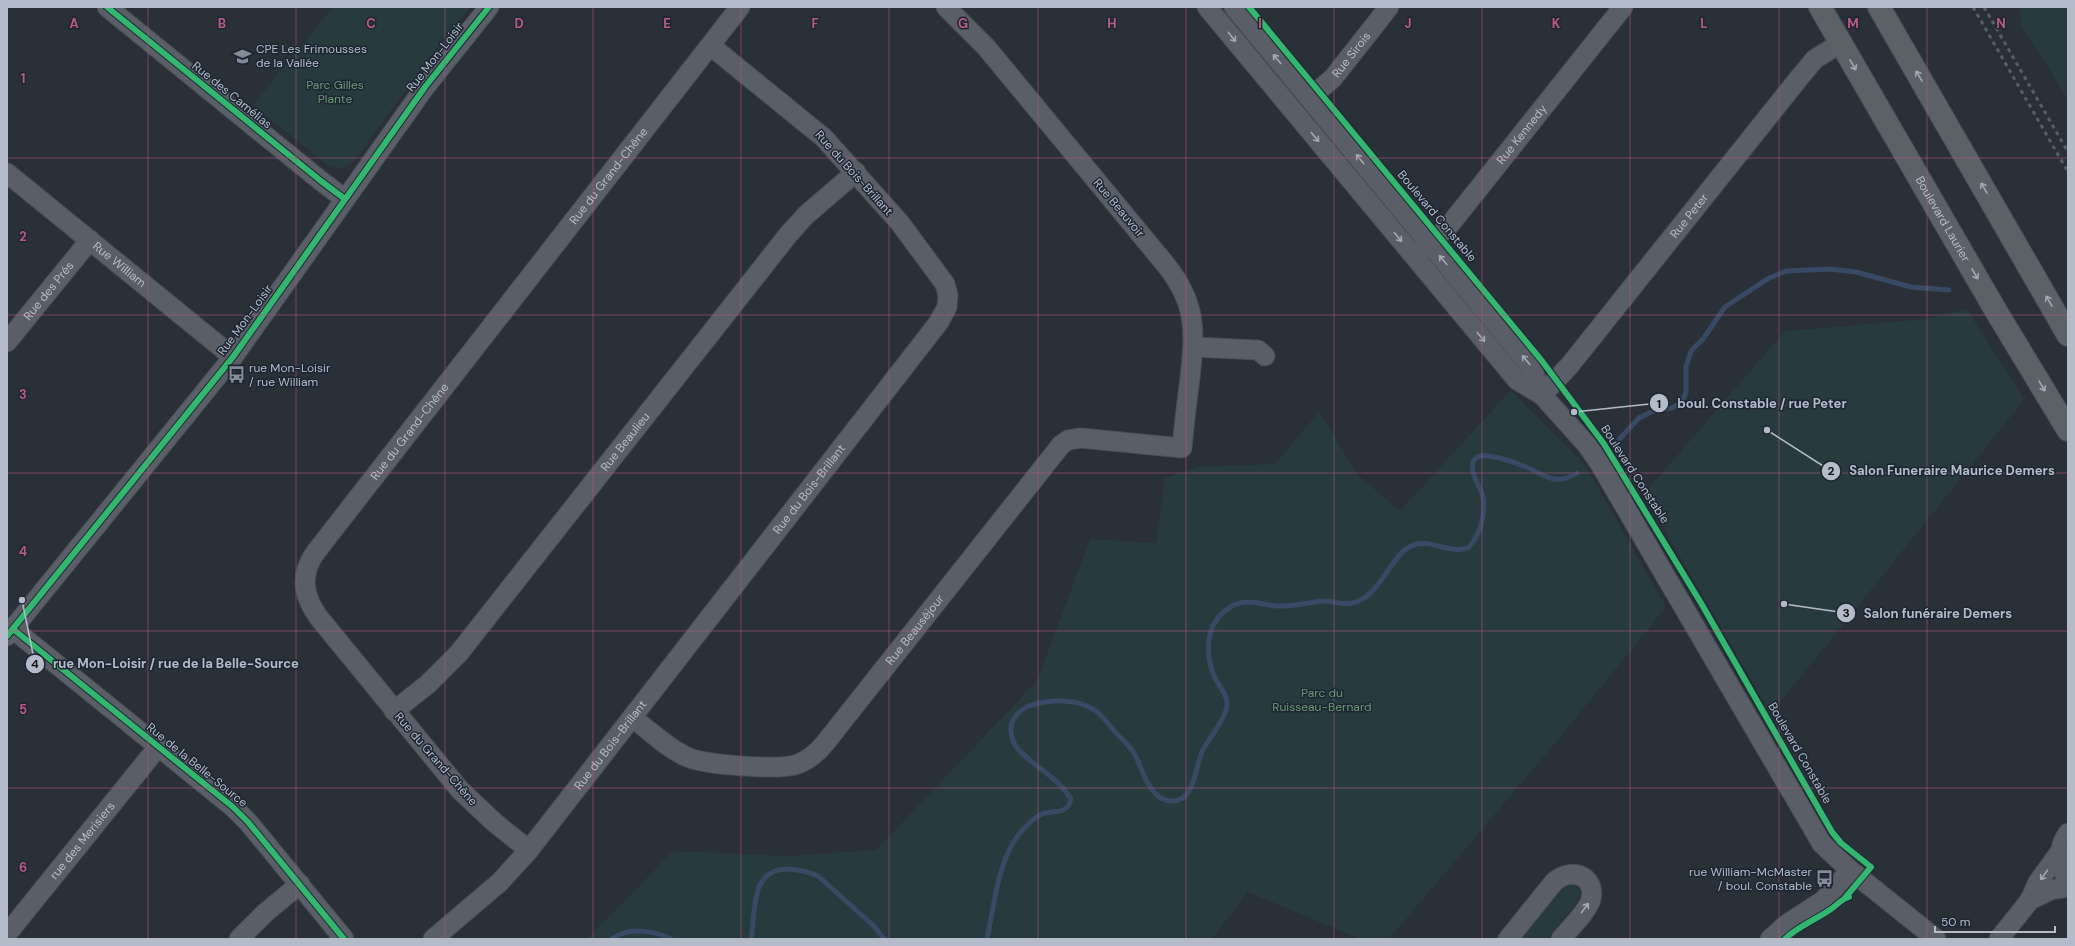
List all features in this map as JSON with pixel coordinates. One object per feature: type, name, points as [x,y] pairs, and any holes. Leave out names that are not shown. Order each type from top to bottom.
[{"type":"main road","name":"Boulevard Laurier","points":[[1820,7],[1996,312],[2068,430]]},
{"type":"main road","points":[[1879,7],[2068,335]]},
{"type":"street","name":"Rue des Camélias","points":[[107,7],[320,181],[345,199]]},
{"type":"street","name":"Rue Mon-Loisir","points":[[10,633],[232,357],[425,87],[489,7]]},
{"type":"street","name":"Rue du Grand-Chêne","points":[[529,850],[475,806],[394,711],[320,619],[309,603],[305,590],[305,577],[311,558],[740,7]]},
{"type":"street","name":"Rue Beauvoir","points":[[946,7],[986,47],[1177,279],[1186,294],[1194,329],[1194,346],[1182,448]]},
{"type":"street","name":"Boulevard Constable","points":[[1208,7],[1517,380],[1542,395],[1587,445],[1600,464],[1822,844],[1850,870],[1936,939]]},
{"type":"street","name":"Boulevard Constable","points":[[1234,7],[1532,368],[1542,395]]},
{"type":"street","name":"Rue Sirois","points":[[1310,98],[1333,78],[1389,7]]},
{"type":"street","name":"Rue Kennedy","points":[[1414,256],[1448,227],[1623,7]]},
{"type":"street","name":"Rue Peter","points":[[1542,395],[1570,365],[1815,59],[1841,43]]},
{"type":"street","name":"Rue du Bois-Brillant","points":[[433,939],[500,882],[529,850],[939,322],[945,312],[948,295],[942,279],[900,223],[856,172],[815,129],[711,46]]},
{"type":"street","name":"Rue Beaulieu","points":[[394,711],[428,684],[459,653],[788,235],[806,215],[856,172]]},
{"type":"street","name":"Rue William","points":[[7,173],[232,357]]},
{"type":"street","name":"Rue des Prés","points":[[7,342],[90,240]]},
{"type":"street","points":[[1194,346],[1258,350],[1265,356]]},
{"type":"street","name":"Rue Beauséjour","points":[[632,718],[676,751],[694,760],[775,767],[789,766],[802,762],[814,755],[826,742],[1060,444],[1068,440],[1081,438],[1182,448]]},
{"type":"street","name":"Rue de la Belle-Source","points":[[10,633],[233,807],[248,822],[344,939]]},
{"type":"street","name":"rue des Merisiers","points":[[7,934],[158,747]]},
{"type":"street","points":[[1999,939],[2030,900],[2038,882],[2060,852],[2068,833]]},
{"type":"street","points":[[2060,852],[2062,868],[2068,879]]},
{"type":"street","points":[[1770,939],[1787,924],[1824,900],[1850,870]]},
{"type":"street","points":[[1508,939],[1554,882],[1562,875],[1574,874],[1582,877],[1588,883],[1591,891],[1591,899],[1561,939]]},
{"type":"street","points":[[238,939],[265,913],[300,884]]},
{"type":"street","points":[[2030,900],[2051,890],[2068,887]]},
{"type":"green space","name":"Parc Gilles Plante","points":[[333,7],[471,7],[435,50],[354,161],[349,166],[340,168],[330,167],[253,105]]},
{"type":"green space","points":[[2019,7],[2068,7],[2068,99],[2021,26]]},
{"type":"green space","points":[[1967,309],[2024,400],[1771,714],[1644,494],[1785,331],[1925,319]]},
{"type":"green space","name":"Parc du Ruisseau-Bernard","points":[[1511,390],[1587,468],[1666,607],[1557,741],[1389,939],[1360,939],[1248,892],[1212,939],[587,939],[673,851],[788,856],[876,850],[1037,681],[1090,539],[1156,543],[1165,478],[1198,467],[1275,464],[1319,412],[1359,476],[1400,511]]},
{"type":"green space","points":[[1573,883],[1580,890],[1579,899],[1548,939],[1520,939],[1560,888],[1564,884]]},
{"type":"waterway","points":[[1615,444],[1639,418],[1653,411],[1672,408],[1681,403],[1686,393],[1686,367],[1691,351],[1703,339],[1725,307],[1769,278],[1786,271],[1830,269],[1856,272],[1911,287],[1949,290]]},
{"type":"waterway","points":[[987,939],[1001,870],[1012,845],[1021,831],[1035,818],[1042,814],[1063,810],[1069,804],[1071,799],[1060,785],[1025,756],[1015,745],[1011,727],[1014,719],[1022,710],[1029,706],[1054,701],[1072,702],[1089,707],[1101,715],[1132,750],[1148,783],[1156,794],[1167,801],[1181,799],[1186,795],[1192,786],[1203,750],[1225,714],[1227,708],[1226,696],[1211,668],[1208,648],[1212,629],[1216,620],[1223,612],[1232,606],[1243,602],[1254,602],[1276,606],[1324,601],[1345,604],[1352,603],[1361,600],[1369,594],[1376,587],[1395,560],[1409,547],[1416,544],[1431,544],[1461,550],[1468,548],[1479,531],[1484,510],[1483,497],[1473,471],[1473,463],[1476,458],[1482,456],[1499,458],[1555,479],[1569,477],[1577,473]]},
{"type":"waterway","points":[[751,939],[755,905],[760,884],[766,876],[775,871],[788,869],[803,871],[818,876],[874,926],[884,939]]},
{"type":"waterway","points":[[612,939],[626,932],[634,931],[649,932],[671,939]]},
{"type":"railway","points":[[1973,7],[2068,172]]},
{"type":"railway","points":[[1984,7],[2068,152]]},
{"type":"cycle path","points":[[107,7],[345,199]]},
{"type":"cycle path","points":[[7,636],[233,357],[425,87],[489,7]]},
{"type":"cycle path","points":[[1249,7],[1542,361],[1604,444],[1701,603],[1832,832],[1841,843],[1871,867],[1845,898]]},
{"type":"cycle path","points":[[13,629],[233,807],[248,822],[344,939]]},
{"type":"cycle path","points":[[1785,939],[1849,897]]},
{"type":"place","name":"CPE Les Frimousses de la Vallée","points":[[243,56]]},
{"type":"place","name":"rue Mon-Loisir / rue William","points":[[236,375]]},
{"type":"place","name":"boul. Constable / rue Peter","points":[[1574,412]]},
{"type":"place","name":"Salon Funeraire Maurice Demers","points":[[1767,430]]},
{"type":"place","name":"rue Mon-Loisir / rue de la Belle-Source","points":[[22,600]]},
{"type":"place","name":"Salon funéraire Demers","points":[[1784,604]]},
{"type":"place","name":"rue William-McMaster / boul. Constable","points":[[1825,879]]}]
